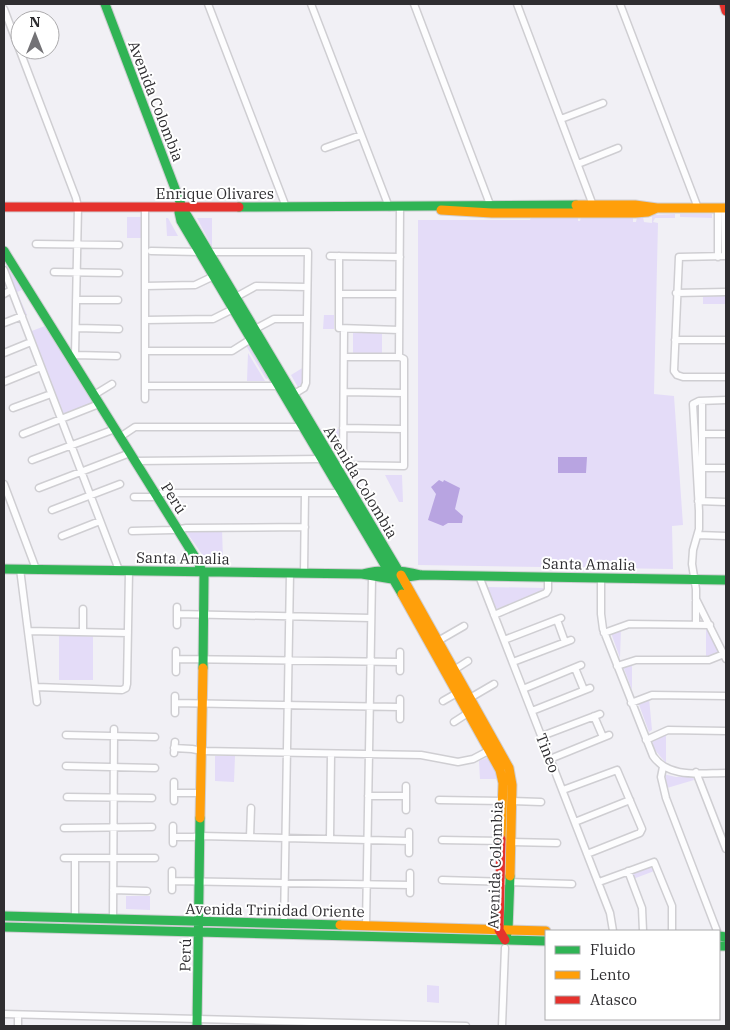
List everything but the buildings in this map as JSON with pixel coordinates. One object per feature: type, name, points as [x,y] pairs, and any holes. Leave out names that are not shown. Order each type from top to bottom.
[{"type":"main road","name":"Avenida Colombia","points":[[105,4],[182,207],[179,212],[180,219],[236,297],[340,466],[468,713],[511,773],[507,801],[505,944]]},
{"type":"main road","points":[[724,4],[726,11]]},
{"type":"main road","name":"Enrique Olivares","points":[[4,207],[427,208],[449,211],[491,209],[594,210],[645,213],[658,208],[723,208]]},
{"type":"main road","name":"Perú","points":[[4,252],[73,357],[205,578],[197,1023]]},
{"type":"main road","name":"Avenida Colombia","points":[[204,252],[214,276],[322,460],[438,641],[470,698],[493,748]]},
{"type":"main road","name":"Santa Amalia","points":[[4,569],[362,574],[372,571],[421,575],[726,580]]},
{"type":"main road","name":"Santa Amalia","points":[[362,574],[372,578],[395,574]]},
{"type":"main road","name":"Avenida Trinidad Oriente","points":[[4,916],[545,931]]},
{"type":"main road","name":"Avenida Trinidad Oriente","points":[[4,927],[505,944],[545,942]]},
{"type":"street","points":[[208,4],[286,207]]},
{"type":"street","points":[[311,4],[389,208]]},
{"type":"street","points":[[414,4],[491,209]]},
{"type":"street","points":[[517,4],[594,210]]},
{"type":"street","points":[[620,4],[698,208]]},
{"type":"street","points":[[4,9],[78,207],[76,328],[73,357],[117,356]]},
{"type":"street","points":[[561,119],[603,103]]},
{"type":"street","points":[[326,148],[361,135]]},
{"type":"street","points":[[578,164],[618,148]]},
{"type":"street","points":[[145,207],[146,399]]},
{"type":"street","points":[[339,256],[339,294],[344,357],[344,428],[340,466],[404,466],[404,393],[399,330],[400,208]]},
{"type":"street","points":[[723,208],[723,256],[679,257],[674,370],[677,375],[683,377],[726,377]]},
{"type":"street","points":[[36,244],[119,245]]},
{"type":"street","points":[[151,251],[308,252],[306,385],[294,394]]},
{"type":"street","points":[[330,256],[400,257]]},
{"type":"street","points":[[4,270],[120,570]]},
{"type":"street","points":[[54,272],[119,273]]},
{"type":"street","points":[[145,286],[195,285],[214,276]]},
{"type":"street","points":[[236,297],[256,286],[307,287]]},
{"type":"street","points":[[4,294],[12,290]]},
{"type":"street","points":[[676,293],[726,292]]},
{"type":"street","points":[[339,294],[399,294]]},
{"type":"street","points":[[76,300],[118,300]]},
{"type":"street","points":[[145,320],[213,319],[233,309]]},
{"type":"street","points":[[4,324],[22,316]]},
{"type":"street","points":[[255,329],[274,319],[307,319]]},
{"type":"street","points":[[76,328],[119,329]]},
{"type":"street","points":[[342,329],[399,330]]},
{"type":"street","points":[[145,351],[226,352],[251,339]]},
{"type":"street","points":[[675,340],[726,340]]},
{"type":"street","points":[[4,353],[31,342]]},
{"type":"street","points":[[344,357],[401,357]]},
{"type":"street","points":[[4,382],[41,368]]},
{"type":"street","points":[[94,395],[112,384]]},
{"type":"street","points":[[145,386],[279,386]]},
{"type":"street","points":[[344,392],[404,393]]},
{"type":"street","points":[[13,408],[51,394]]},
{"type":"street","points":[[696,625],[695,579],[692,571],[693,550],[698,535],[700,501],[699,468],[692,408],[694,402],[726,400]]},
{"type":"street","points":[[699,468],[703,434],[702,401]]},
{"type":"street","points":[[23,434],[100,404]]},
{"type":"street","points":[[32,460],[71,445],[135,428],[303,427]]},
{"type":"street","points":[[344,428],[404,429]]},
{"type":"street","points":[[703,434],[726,434]]},
{"type":"street","points":[[39,488],[81,472],[132,457],[322,460]]},
{"type":"street","points":[[699,468],[726,468]]},
{"type":"street","points":[[4,484],[36,569]]},
{"type":"street","points":[[52,510],[120,484]]},
{"type":"street","points":[[134,497],[152,497],[162,493],[342,493]]},
{"type":"street","points":[[304,573],[305,493]]},
{"type":"street","points":[[700,501],[726,502]]},
{"type":"street","points":[[62,536],[100,521]]},
{"type":"street","points":[[132,531],[178,530],[186,528],[305,527]]},
{"type":"street","points":[[698,535],[726,536]]},
{"type":"street","points":[[20,569],[37,702]]},
{"type":"street","points":[[36,687],[122,690],[126,688],[129,570]]},
{"type":"street","points":[[284,924],[290,573]]},
{"type":"street","name":"Tineo","points":[[479,576],[588,854],[610,913],[613,930]]},
{"type":"street","points":[[494,615],[546,593],[548,577]]},
{"type":"street","points":[[366,926],[372,578]]},
{"type":"street","points":[[601,578],[601,614],[604,633],[653,756],[663,767],[678,772],[726,773]]},
{"type":"street","points":[[617,666],[636,660],[709,660],[725,657],[696,600]]},
{"type":"street","points":[[176,625],[177,606]]},
{"type":"street","points":[[82,632],[83,609]]},
{"type":"street","points":[[177,614],[371,618]]},
{"type":"street","points":[[504,640],[559,619],[568,641],[513,662]]},
{"type":"street","points":[[604,633],[629,624],[710,625]]},
{"type":"street","points":[[438,641],[464,626]]},
{"type":"street","points":[[28,631],[128,633]]},
{"type":"street","points":[[400,652],[400,671]]},
{"type":"street","points":[[176,672],[176,655],[204,659],[400,662]]},
{"type":"street","points":[[454,670],[468,661]]},
{"type":"street","points":[[523,689],[578,667],[587,689],[532,710]]},
{"type":"street","points":[[470,698],[494,684]]},
{"type":"street","points":[[443,701],[457,693]]},
{"type":"street","points":[[631,703],[645,696],[655,695],[726,696]]},
{"type":"street","points":[[400,698],[400,719]]},
{"type":"street","points":[[175,713],[175,700],[203,704],[400,707]]},
{"type":"street","points":[[454,722],[468,713]]},
{"type":"street","points":[[542,736],[597,715],[606,736],[550,759]]},
{"type":"street","points":[[646,740],[668,730],[726,731]]},
{"type":"street","points":[[113,920],[114,733]]},
{"type":"street","points":[[66,735],[114,733],[155,737]]},
{"type":"street","points":[[175,748],[202,751],[421,755],[458,762],[473,759],[493,748]]},
{"type":"street","points":[[330,838],[332,754]]},
{"type":"street","points":[[66,766],[155,768]]},
{"type":"street","points":[[663,767],[661,778],[664,793],[718,930]]},
{"type":"street","points":[[562,790],[617,770],[630,800],[642,832],[588,854]]},
{"type":"street","points":[[696,772],[726,849]]},
{"type":"street","points":[[174,782],[174,802]]},
{"type":"street","points":[[406,786],[406,810]]},
{"type":"street","points":[[174,793],[201,794]]},
{"type":"street","points":[[368,796],[406,796]]},
{"type":"street","points":[[67,797],[152,798]]},
{"type":"street","points":[[439,800],[541,802]]},
{"type":"street","points":[[575,822],[630,800]]},
{"type":"street","points":[[250,837],[251,808]]},
{"type":"street","points":[[173,826],[173,840],[201,836],[409,841]]},
{"type":"street","points":[[64,828],[152,827]]},
{"type":"street","points":[[409,853],[410,832]]},
{"type":"street","points":[[442,840],[557,843]]},
{"type":"street","points":[[64,858],[154,858]]},
{"type":"street","points":[[74,858],[75,918]]},
{"type":"street","points":[[598,882],[654,862],[672,906],[672,930]]},
{"type":"street","points":[[172,871],[172,890]]},
{"type":"street","points":[[628,871],[642,908],[643,930]]},
{"type":"street","points":[[410,873],[410,893]]},
{"type":"street","points":[[442,880],[572,884]]},
{"type":"street","points":[[172,882],[410,885]]},
{"type":"street","points":[[113,890],[147,891]]},
{"type":"street","points":[[502,1026],[505,944]]},
{"type":"street","points":[[4,1014],[197,1023],[466,1026]]},
{"type":"street","points":[[18,1014],[18,1026]]},
{"type":"shaded area","points":[[675,214],[675,218],[655,218],[653,222],[658,223],[654,394],[674,396],[683,525],[672,526],[673,569],[418,565],[418,220],[530,220],[531,217],[578,217],[578,221],[580,221],[581,217],[633,217],[633,222],[636,222],[637,217],[643,217],[644,222],[652,223],[652,216],[654,215]]},
{"type":"shaded area","points":[[680,214],[712,214],[712,218],[680,217]]},
{"type":"shaded area","points":[[127,217],[142,217],[142,238],[127,238]]},
{"type":"shaded area","points":[[166,218],[168,218],[178,236],[167,236]]},
{"type":"shaded area","points":[[197,218],[212,218],[212,247]]},
{"type":"shaded area","points":[[6,265],[22,290],[17,292],[27,315],[23,316],[5,268]]},
{"type":"shaded area","points":[[703,294],[726,294],[726,304],[703,304]]},
{"type":"shaded area","points":[[324,315],[334,315],[334,329],[323,329]]},
{"type":"shaded area","points":[[45,326],[94,405],[63,417],[29,332]]},
{"type":"shaded area","points":[[353,331],[382,331],[382,355],[353,355]]},
{"type":"shaded area","points":[[245,344],[249,344],[269,378],[266,379]]},
{"type":"shaded area","points":[[248,353],[265,381],[247,381]]},
{"type":"shaded area","points":[[304,367],[304,380],[299,389],[291,375]]},
{"type":"shaded area","points":[[324,429],[339,429],[338,452],[336,449]]},
{"type":"shaded area","points":[[558,457],[587,457],[586,473],[558,473]]},
{"type":"shaded area","points":[[385,475],[402,475],[403,502],[399,502]]},
{"type":"shaded area","points":[[439,480],[443,482],[444,480],[460,488],[455,509],[463,516],[462,523],[448,523],[443,526],[428,520],[436,494],[431,487]]},
{"type":"shaded area","points":[[222,529],[223,560],[206,560],[185,530]]},
{"type":"shaded area","points":[[487,587],[544,588],[544,592],[496,609]]},
{"type":"shaded area","points":[[621,628],[620,658],[611,633]]},
{"type":"shaded area","points":[[706,628],[709,628],[721,651],[719,655],[706,658]]},
{"type":"shaded area","points":[[59,634],[93,635],[93,680],[59,680]]},
{"type":"shaded area","points":[[632,662],[632,690],[623,666]]},
{"type":"shaded area","points":[[649,698],[652,730],[649,732],[638,702]]},
{"type":"shaded area","points":[[666,733],[666,763],[654,749],[652,741]]},
{"type":"shaded area","points":[[215,756],[235,756],[234,782],[215,781]]},
{"type":"shaded area","points":[[488,757],[496,773],[496,779],[480,779],[479,761]]},
{"type":"shaded area","points":[[663,774],[676,777],[693,777],[694,780],[667,788]]},
{"type":"shaded area","points":[[652,864],[657,870],[633,879],[632,871]]},
{"type":"shaded area","points":[[126,896],[150,896],[150,910],[126,909]]},
{"type":"shaded area","points":[[427,985],[439,986],[439,1003],[427,1002]]},
{"type":"traffic: fast","points":[[105,4],[182,207],[401,575]]},
{"type":"traffic: fast","points":[[239,207],[576,205]]},
{"type":"traffic: fast","points":[[182,207],[179,212],[181,221],[402,594]]},
{"type":"traffic: fast","points":[[4,251],[198,562],[204,576],[203,668]]},
{"type":"traffic: fast","points":[[4,569],[362,574],[392,579],[421,575]]},
{"type":"traffic: fast","points":[[362,574],[392,571],[421,575],[726,580]]},
{"type":"traffic: fast","points":[[197,1026],[200,818]]},
{"type":"traffic: fast","points":[[505,940],[508,930],[510,876]]},
{"type":"traffic: fast","points":[[4,916],[340,925]]},
{"type":"traffic: fast","points":[[4,927],[545,941]]},
{"type":"traffic: fast","points":[[720,936],[726,937]]},
{"type":"traffic: fast","points":[[720,946],[726,946]]},
{"type":"traffic: slow","points":[[576,205],[726,208]]},
{"type":"traffic: slow","points":[[441,210],[492,213],[635,213],[648,212],[657,208]]},
{"type":"traffic: slow","points":[[401,575],[509,768],[512,785],[510,876]]},
{"type":"traffic: slow","points":[[402,594],[500,770],[503,783],[501,839]]},
{"type":"traffic: slow","points":[[200,818],[203,668]]},
{"type":"traffic: slow","points":[[340,925],[545,931]]},
{"type":"traffic: jam","points":[[724,4],[726,11]]},
{"type":"traffic: jam","points":[[4,207],[239,207]]},
{"type":"traffic: jam","points":[[501,839],[499,930],[505,940]]}]
